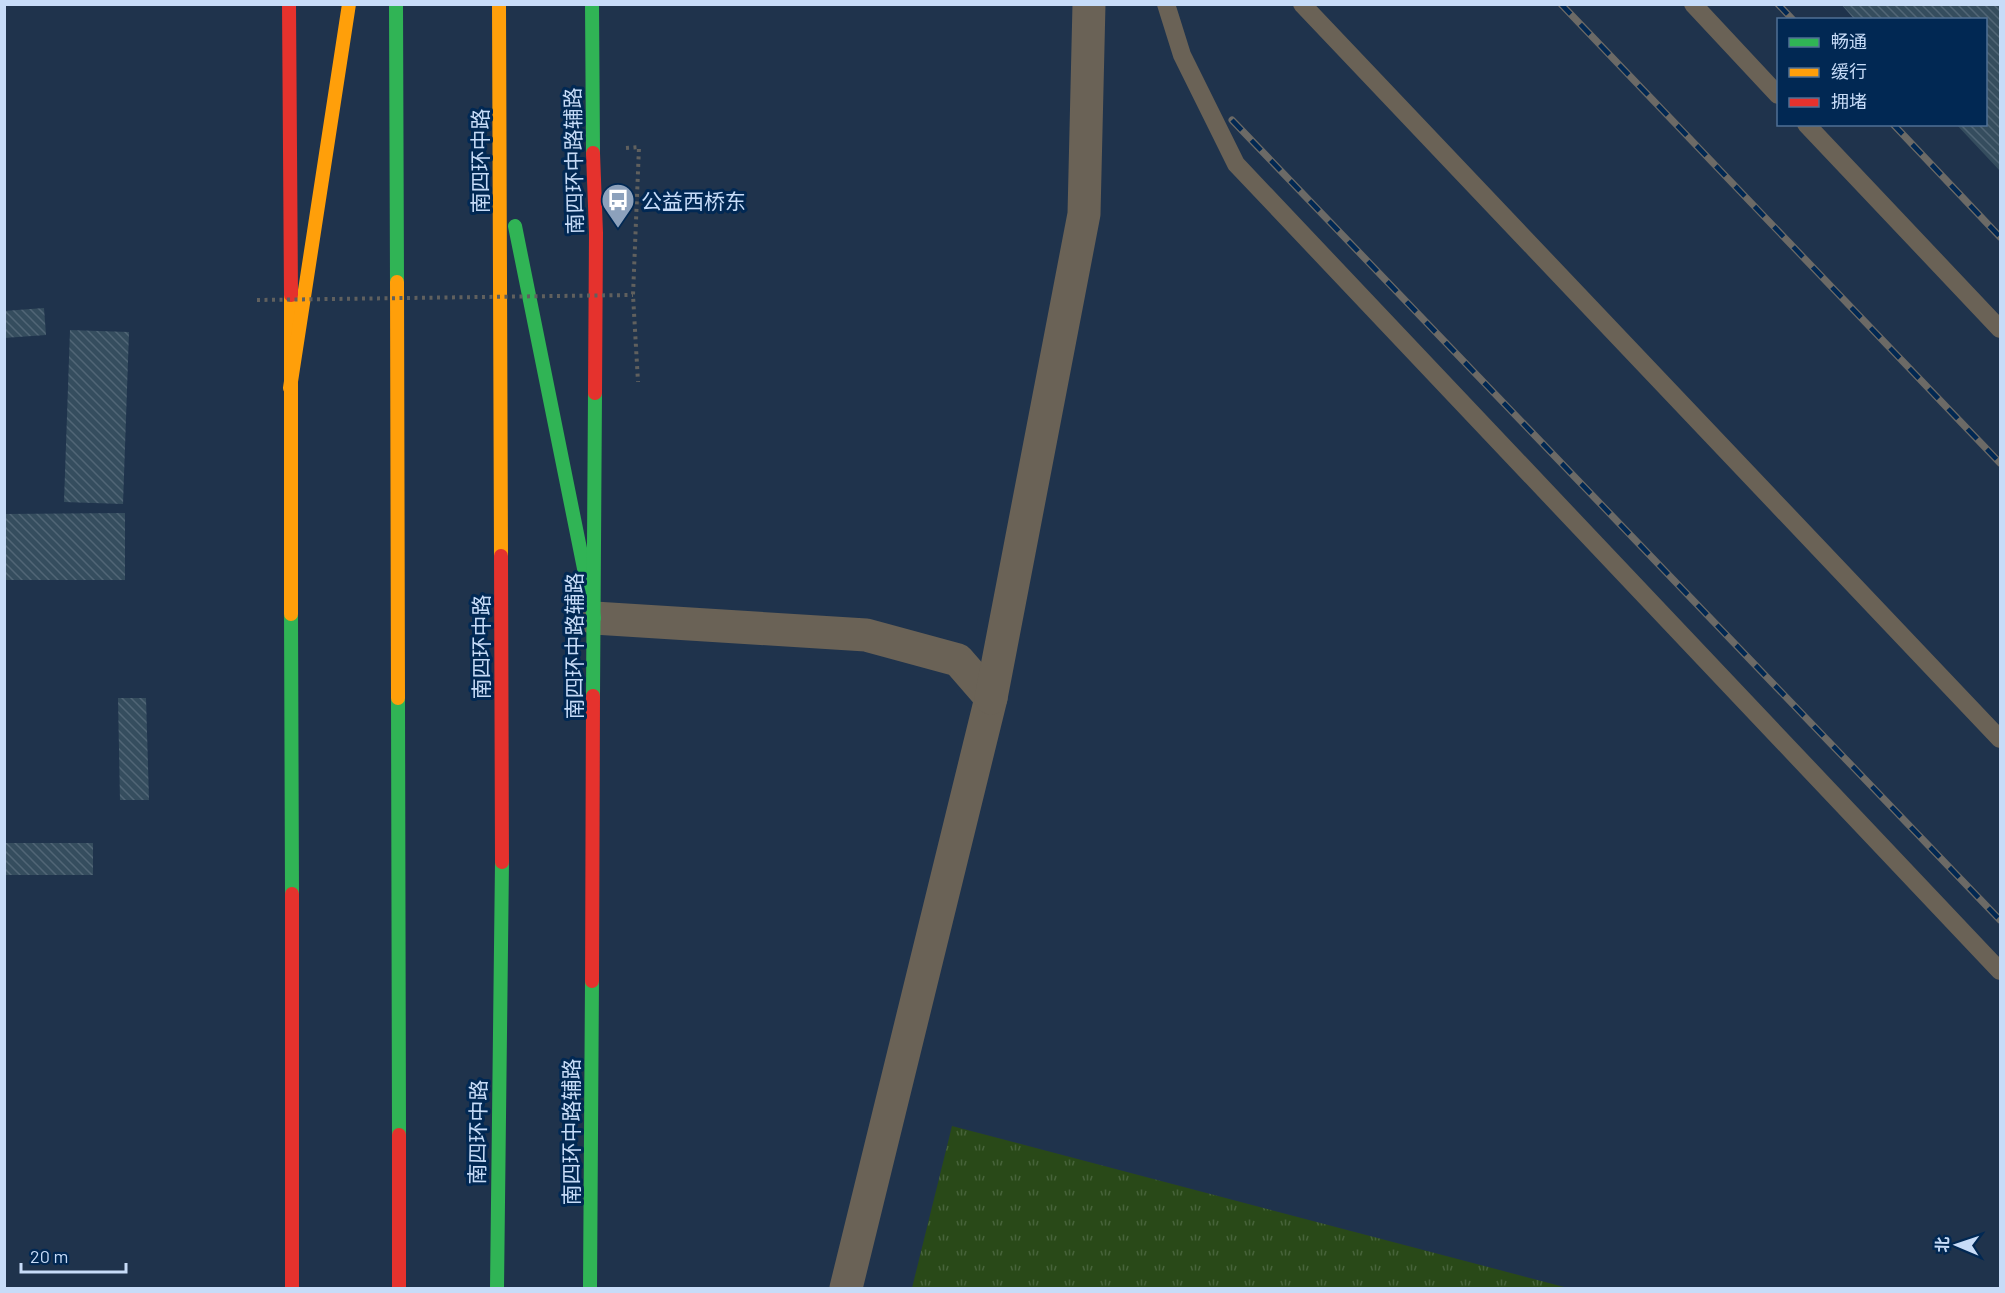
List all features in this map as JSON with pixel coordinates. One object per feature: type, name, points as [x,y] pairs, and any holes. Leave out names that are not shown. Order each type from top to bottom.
[{"type":"main road","points":[[289,4],[292,1288]]},
{"type":"main road","points":[[290,388],[349,4]]},
{"type":"main road","points":[[396,4],[399,1288]]},
{"type":"main road","name":"南四环中路","points":[[496,1288],[502,831],[500,4]]},
{"type":"main road","name":"南四环中路辅路","points":[[590,1288],[596,233],[592,4]]},
{"type":"main road","points":[[500,153],[594,618]]},
{"type":"street","points":[[846,1288],[991,698],[1084,214],[1089,4]]},
{"type":"street","points":[[594,618],[866,635],[958,660],[991,698]]},
{"type":"lane","points":[[1166,4],[1182,55],[1236,165],[2001,971]]},
{"type":"lane","points":[[1302,4],[2001,739]]},
{"type":"lane","points":[[1693,4],[1777,93]]},
{"type":"lane","points":[[1808,126],[2001,329]]},
{"type":"path","points":[[638,382],[633,295],[639,147]]},
{"type":"path","points":[[257,300],[633,295]]},
{"type":"green space","points":[[952,1126],[1568,1288],[912,1288]]},
{"type":"building","points":[[1841,4],[2000,4],[2000,171],[1958,126],[1987,126],[1987,18],[1853,18]]},
{"type":"building","points":[[44,308],[46,335],[4,338],[4,311]]},
{"type":"building","points":[[70,330],[129,332],[123,504],[64,502]]},
{"type":"building","points":[[125,513],[125,580],[4,580],[4,514]]},
{"type":"building","points":[[118,698],[146,698],[149,800],[120,800]]},
{"type":"building","points":[[4,843],[93,843],[93,875],[4,875]]},
{"type":"railway","points":[[1561,4],[2000,463]]},
{"type":"railway","points":[[1778,4],[1791,18]]},
{"type":"railway","points":[[1232,120],[2000,920]]},
{"type":"railway","points":[[1895,126],[2000,237]]},
{"type":"traffic: fast","points":[[396,4],[397,282]]},
{"type":"traffic: fast","points":[[592,4],[593,153]]},
{"type":"traffic: fast","points":[[515,226],[594,618]]},
{"type":"traffic: fast","points":[[593,696],[595,393]]},
{"type":"traffic: fast","points":[[291,614],[292,894]]},
{"type":"traffic: fast","points":[[398,698],[399,1135]]},
{"type":"traffic: fast","points":[[497,1288],[502,862]]},
{"type":"traffic: fast","points":[[590,1288],[592,981]]},
{"type":"traffic: slow","points":[[290,388],[349,4]]},
{"type":"traffic: slow","points":[[499,4],[501,556]]},
{"type":"traffic: slow","points":[[397,282],[398,698]]},
{"type":"traffic: slow","points":[[291,295],[291,614]]},
{"type":"traffic: jam","points":[[289,4],[291,295]]},
{"type":"traffic: jam","points":[[593,153],[596,233],[595,393]]},
{"type":"traffic: jam","points":[[501,556],[502,862]]},
{"type":"traffic: jam","points":[[592,981],[593,696]]},
{"type":"traffic: jam","points":[[292,894],[292,1288]]},
{"type":"traffic: jam","points":[[399,1135],[399,1288]]},
{"type":"place","name":"公益西桥东","points":[[618,229]]}]
